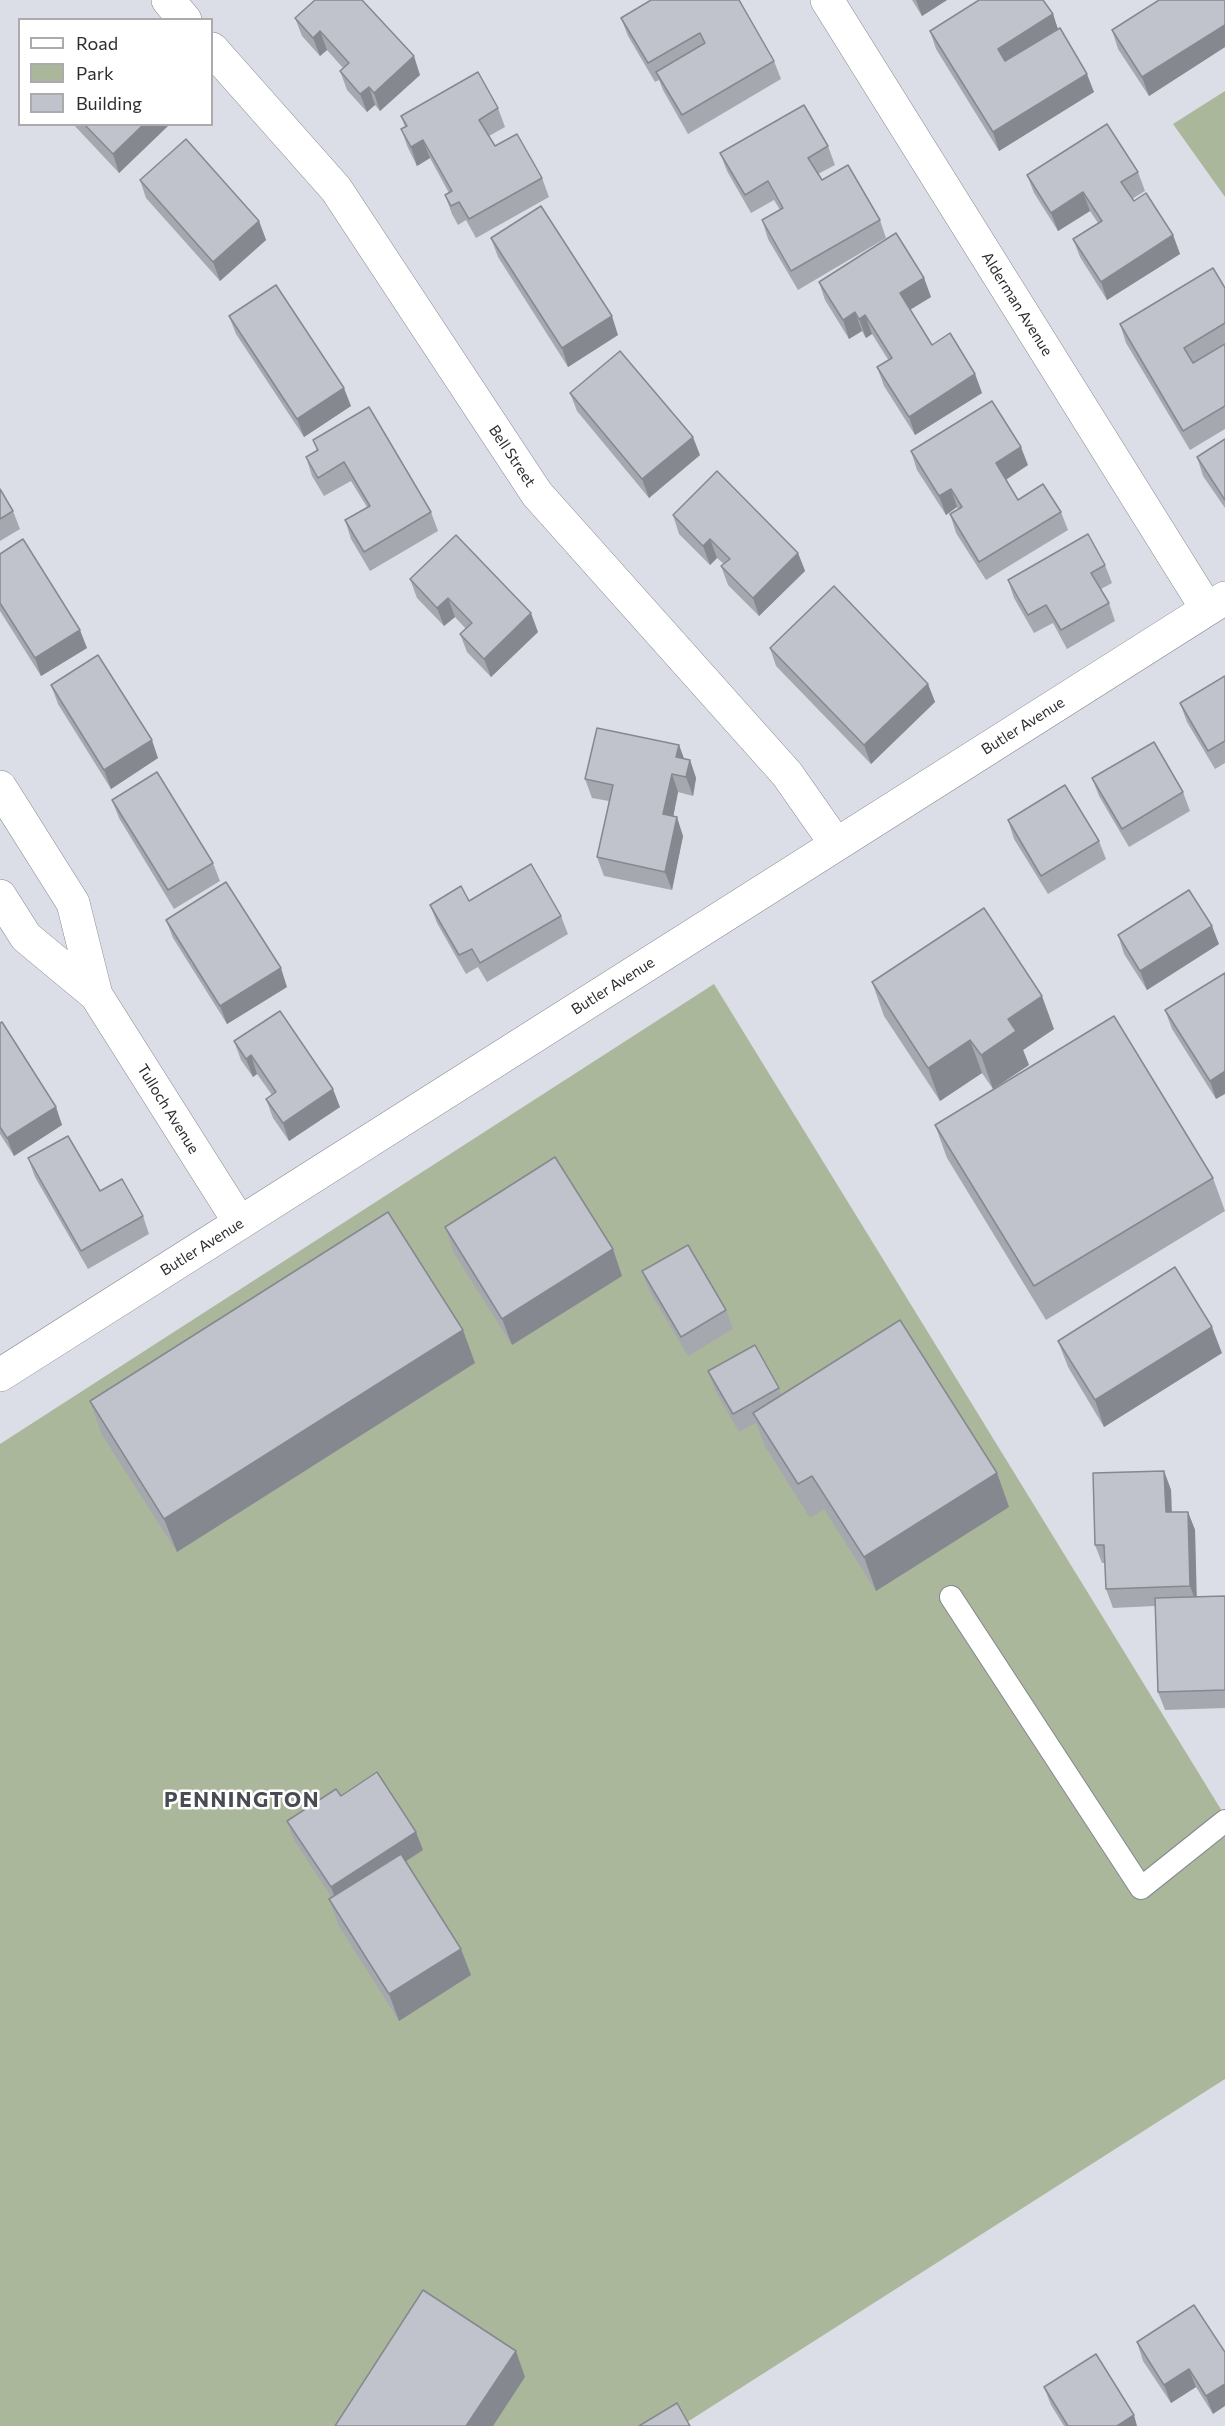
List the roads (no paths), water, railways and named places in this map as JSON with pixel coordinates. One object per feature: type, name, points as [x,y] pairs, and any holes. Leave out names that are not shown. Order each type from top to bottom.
[{"type":"street","points":[[168,0],[183,18]]},
{"type":"street","name":"Alderman Avenue","points":[[827,0],[1216,603]]},
{"type":"street","name":"Bell Street","points":[[213,50],[336,189],[537,494],[787,774],[836,844]]},
{"type":"street","name":"Butler Avenue","points":[[0,1375],[1216,603]]},
{"type":"street","name":"Tulloch Avenue","points":[[0,787],[73,903],[96,995]]},
{"type":"street","name":"Tulloch Avenue","points":[[0,896],[26,937],[96,995],[240,1223]]},
{"type":"lane","points":[[951,1597],[1141,1888],[1225,1821]]},
{"type":"district","name":"PENNINGTON","points":[[242,1800]]}]
